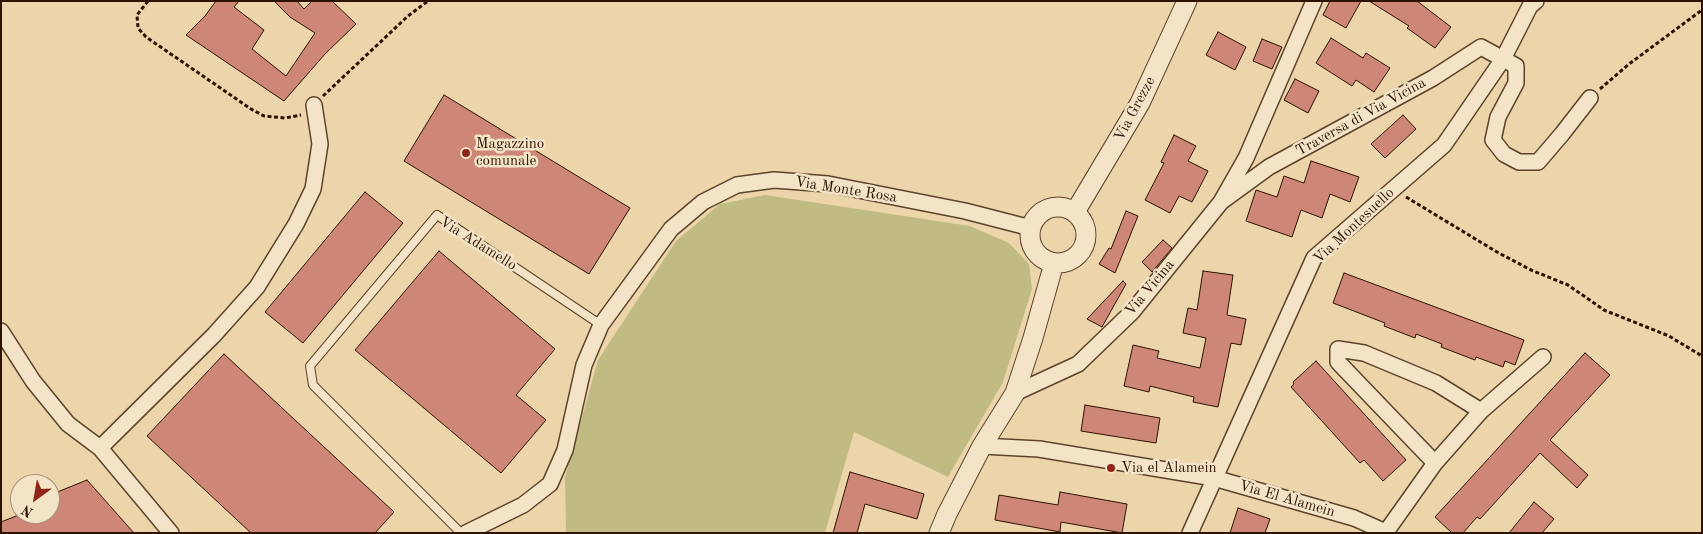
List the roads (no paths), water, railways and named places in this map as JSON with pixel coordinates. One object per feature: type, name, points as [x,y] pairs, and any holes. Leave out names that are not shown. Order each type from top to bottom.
[{"type":"street","name":"Via Grezze","points":[[1075,212],[1140,104],[1187,1]]},
{"type":"street","name":"Via Vicina","points":[[1015,393],[1078,364],[1132,312],[1221,202],[1246,158],[1314,1]]},
{"type":"street","name":"Via Montesuello","points":[[1190,533],[1314,258],[1444,145],[1503,59],[1530,6],[1536,1]]},
{"type":"street","name":"Traversa di Via Vicina","points":[[1221,202],[1269,167],[1433,78],[1481,47],[1503,59]]},
{"type":"street","points":[[1503,59],[1516,66],[1516,83],[1498,117],[1493,140],[1504,154],[1519,162],[1538,162],[1590,98]]},
{"type":"street","points":[[100,448],[214,335],[258,287],[296,224],[312,189],[320,144],[314,105]]},
{"type":"street","name":"Via Monte Rosa","points":[[601,325],[671,229],[703,202],[737,185],[774,180],[828,184],[965,211],[1031,228]]},
{"type":"street","points":[[1058,206],[1075,212],[1082,219],[1086,227],[1087,237],[1085,246],[1080,254],[1064,263],[1054,263],[1045,260],[1032,246],[1030,237],[1034,219],[1041,212],[1058,206]]},
{"type":"street","points":[[940,533],[947,514],[982,446],[1015,393],[1034,338],[1054,263]]},
{"type":"street","points":[[466,533],[523,505],[550,484],[565,450],[584,365],[601,325]]},
{"type":"street","points":[[1,331],[33,381],[68,424],[100,448],[171,533]]},
{"type":"street","points":[[1434,463],[1338,362],[1338,348],[1364,353],[1436,383],[1481,411]]},
{"type":"street","name":"Via El Alamein","points":[[982,446],[1039,449],[1214,478],[1354,518],[1387,532],[1434,463],[1481,411],[1543,357]]},
{"type":"street","name":"Via El Alamein","points":[[1349,533],[1354,518]]},
{"type":"lane","name":"Via Adamello","points":[[461,533],[313,384],[310,366],[437,215],[601,325]]},
{"type":"place","name":"Magazzino comunale","points":[[466,153]]},
{"type":"place","name":"Via el Alamein","points":[[1111,468]]}]
